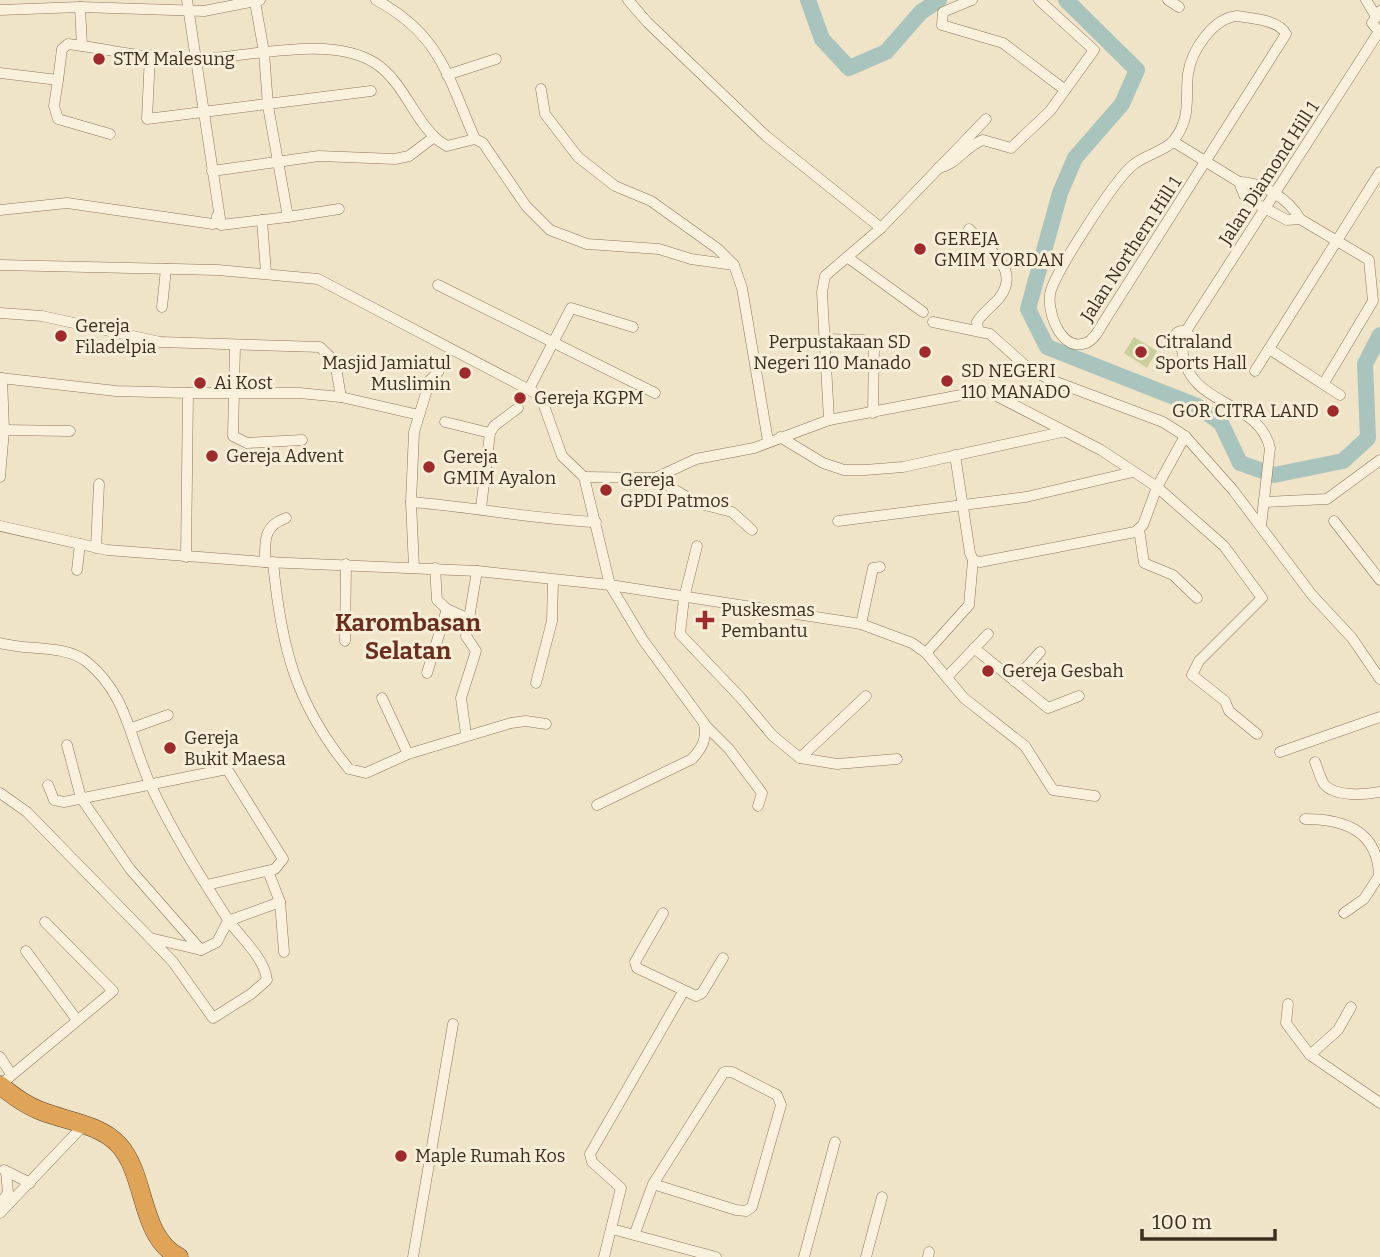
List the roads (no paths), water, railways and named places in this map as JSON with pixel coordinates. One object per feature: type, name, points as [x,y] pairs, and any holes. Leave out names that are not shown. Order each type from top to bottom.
[{"type":"highway","points":[[4,1081],[21,1102],[104,1133],[127,1156],[155,1231],[175,1256]]},
{"type":"street","points":[[376,0],[406,17],[428,39],[475,139],[483,143],[526,206],[550,230],[587,244],[659,249],[691,260],[733,265]]},
{"type":"street","points":[[628,0],[647,22],[766,136],[880,228]]},
{"type":"street","points":[[972,0],[943,12],[942,25],[1003,43],[1065,90]]},
{"type":"street","points":[[938,168],[949,166],[971,146],[983,140],[1011,148],[1050,111],[1094,50],[1039,0]]},
{"type":"street","points":[[1168,0],[1179,7]]},
{"type":"street","points":[[1366,0],[1377,13],[1372,23],[1379,33]]},
{"type":"street","points":[[0,10],[188,5],[214,10],[258,1],[268,106],[288,217]]},
{"type":"street","points":[[188,5],[202,113],[221,225],[339,209]]},
{"type":"street","points":[[79,7],[82,46]]},
{"type":"street","name":"Jalan Northern Hill 1","points":[[1237,16],[1282,28],[1285,35],[1098,331],[1084,344],[1075,343],[1063,336],[1055,325],[1049,307],[1051,290],[1097,212],[1128,170],[1174,142],[1188,108],[1190,65],[1216,24],[1225,18],[1237,16]]},
{"type":"street","name":"Jalan Diamond Hill 1","points":[[1266,496],[1270,448],[1259,424],[1195,382],[1183,361],[1182,347],[1190,341],[1186,331],[1379,33]]},
{"type":"street","points":[[110,134],[58,119],[54,106],[64,46],[194,59],[320,50],[355,55],[374,62],[394,82],[434,137],[447,146],[475,139]]},
{"type":"street","points":[[150,55],[147,119],[268,106],[371,91]]},
{"type":"street","points":[[447,75],[496,59]]},
{"type":"street","points":[[0,73],[58,80]]},
{"type":"street","points":[[541,89],[545,114],[579,157],[615,186],[651,201],[680,221],[718,249],[733,265],[742,288],[768,441]]},
{"type":"street","points":[[829,420],[822,284],[825,276],[880,228],[986,119]]},
{"type":"street","points":[[212,171],[319,156],[395,159],[409,156],[434,137]]},
{"type":"street","points":[[1174,142],[1239,182],[1252,182],[1274,194],[1290,204],[1300,219],[1338,239],[1369,260],[1375,295],[1324,383]]},
{"type":"street","points":[[1255,371],[1380,172]]},
{"type":"street","points":[[1239,182],[1244,195],[1264,209],[1287,220],[1300,219]]},
{"type":"street","points":[[0,209],[68,204],[213,225],[218,221],[216,195]]},
{"type":"street","points":[[262,220],[265,273]]},
{"type":"street","points":[[970,229],[1005,267],[1008,276],[1004,291],[977,322],[978,329]]},
{"type":"street","points":[[847,257],[923,312]]},
{"type":"street","points":[[0,265],[166,268],[265,273],[318,279],[529,389],[542,400],[562,456],[584,477],[610,585],[643,640],[704,723],[729,749],[762,793],[758,806]]},
{"type":"street","points":[[162,307],[166,268]]},
{"type":"street","points":[[438,285],[655,393]]},
{"type":"street","points":[[529,389],[567,311],[573,307],[633,327]]},
{"type":"street","points":[[0,313],[42,316],[160,342],[235,345],[270,343],[323,348],[339,371],[341,397]]},
{"type":"street","points":[[933,322],[978,329],[999,340],[1018,362],[1051,380],[1154,419],[1185,436],[1261,526],[1312,595],[1352,638],[1380,680]]},
{"type":"street","points":[[824,339],[863,340],[874,345],[873,413]]},
{"type":"street","points":[[235,345],[235,439],[247,443],[302,440]]},
{"type":"street","points":[[1269,349],[1340,394]]},
{"type":"street","points":[[414,568],[411,502],[414,432],[430,380],[444,361]]},
{"type":"street","points":[[0,477],[4,429],[1,378],[107,390],[299,393],[341,397],[419,415]]},
{"type":"street","points":[[584,477],[655,478],[696,458],[745,450],[829,420],[976,392],[990,393],[1101,450],[1157,487],[1224,546],[1262,598],[1208,652],[1192,675],[1225,701],[1229,711],[1257,733]]},
{"type":"street","points":[[186,556],[188,393]]},
{"type":"street","points":[[481,508],[490,433],[494,426],[518,408]]},
{"type":"street","points":[[445,422],[490,433]]},
{"type":"street","points":[[4,429],[70,431]]},
{"type":"street","points":[[780,437],[823,463],[844,470],[903,467],[1062,432]]},
{"type":"street","points":[[1185,436],[1157,487],[1139,529],[1144,563],[1173,575],[1197,598]]},
{"type":"street","points":[[926,653],[969,605],[973,560],[955,455]]},
{"type":"street","points":[[1261,526],[1266,496],[1327,499],[1380,460]]},
{"type":"street","points":[[838,521],[1026,497],[1133,472]]},
{"type":"street","points":[[655,478],[697,503],[732,512],[752,530]]},
{"type":"street","points":[[96,548],[99,484]]},
{"type":"street","points":[[411,502],[481,508],[540,520],[596,522]]},
{"type":"street","points":[[286,518],[274,522],[267,530],[269,562],[290,667],[299,691],[349,769],[366,773],[408,754],[466,734],[526,721],[546,724]]},
{"type":"street","points":[[1334,521],[1380,580]]},
{"type":"street","points":[[0,526],[96,548],[269,562],[477,571],[610,585],[861,624],[912,643],[926,653],[964,698],[1025,746],[1053,790],[1095,796]]},
{"type":"street","points":[[973,560],[980,562],[1045,550],[1139,529]]},
{"type":"street","points":[[77,570],[80,544]]},
{"type":"street","points":[[697,546],[684,598],[680,634],[773,736],[800,758],[837,764],[897,759]]},
{"type":"street","points":[[345,641],[346,564]]},
{"type":"street","points":[[861,624],[873,568],[880,567]]},
{"type":"street","points":[[435,568],[435,593],[438,600],[447,609],[468,619]]},
{"type":"street","points":[[466,734],[461,698],[475,651],[466,636],[477,571]]},
{"type":"street","points":[[536,682],[552,621],[552,580]]},
{"type":"street","points":[[427,673],[447,609]]},
{"type":"street","points":[[947,677],[988,635]]},
{"type":"street","points":[[0,643],[69,653],[86,661],[114,690],[132,728],[151,786],[228,921],[249,945],[267,979],[251,994],[216,1017],[210,1016],[173,962],[27,812],[0,793]]},
{"type":"street","points":[[974,648],[1048,708],[1079,696]]},
{"type":"street","points":[[1014,681],[1040,652]]},
{"type":"street","points":[[800,758],[866,696]]},
{"type":"street","points":[[382,698],[408,754]]},
{"type":"street","points":[[132,728],[168,715]]},
{"type":"street","points":[[1280,752],[1380,717]]},
{"type":"street","points":[[597,805],[692,759],[705,741],[704,723]]},
{"type":"street","points":[[67,745],[81,798],[130,869],[201,950]]},
{"type":"street","points":[[1315,762],[1323,782],[1330,789],[1355,794],[1380,792]]},
{"type":"street","points":[[48,785],[54,800],[81,798],[227,769],[281,854],[279,867],[207,885]]},
{"type":"street","points":[[1305,819],[1343,822],[1359,833],[1378,853],[1380,876],[1364,899],[1344,913]]},
{"type":"street","points":[[268,870],[280,902],[284,951]]},
{"type":"street","points":[[150,938],[201,950],[217,942],[228,921],[280,902]]},
{"type":"street","points":[[663,913],[634,965],[694,996],[702,992],[723,958]]},
{"type":"street","points":[[4,1081],[113,991],[45,922]]},
{"type":"street","points":[[26,951],[77,1020]]},
{"type":"street","points":[[604,1257],[621,1188],[592,1162],[590,1154],[683,992]]},
{"type":"street","points":[[1288,1004],[1287,1026],[1310,1055],[1378,1098]]},
{"type":"street","points":[[1310,1055],[1338,1030],[1351,1007]]},
{"type":"street","points":[[413,1257],[453,1024]]},
{"type":"street","points":[[0,1057],[4,1081]]},
{"type":"street","points":[[635,1233],[653,1185],[720,1075],[732,1072],[777,1095],[781,1105],[752,1207],[736,1210],[653,1185]]},
{"type":"street","points":[[0,1213],[83,1126]]},
{"type":"street","points":[[804,1257],[835,1142]]},
{"type":"street","points":[[3,1170],[30,1183]]},
{"type":"street","points":[[0,1204],[8,1193],[3,1170]]},
{"type":"street","points":[[866,1257],[883,1197]]},
{"type":"street","points":[[612,1228],[716,1257]]},
{"type":"waterway","points":[[808,0],[822,39],[849,68],[886,52],[921,12],[939,0]]},
{"type":"waterway","points":[[1066,0],[1137,70],[1122,104],[1075,158],[1060,193],[1028,309],[1047,347],[1197,406],[1221,423],[1240,463],[1274,475],[1343,461],[1368,438],[1365,364],[1380,335]]},
{"type":"place","name":"STM Malesung","points":[[99,59]]},
{"type":"place","name":"GEREJA GMIM YORDAN","points":[[920,249]]},
{"type":"place","name":"Gereja Filadelpia","points":[[61,336]]},
{"type":"place","name":"Perpustakaan SD Negeri 110 Manado","points":[[925,352]]},
{"type":"place","name":"Citraland Sports Hall","points":[[1141,352]]},
{"type":"place","name":"Masjid Jamiatul Muslimin","points":[[465,373]]},
{"type":"place","name":"SD NEGERI 110 MANADO","points":[[947,381]]},
{"type":"place","name":"Ai Kost","points":[[200,383]]},
{"type":"place","name":"Gereja KGPM","points":[[520,398]]},
{"type":"place","name":"GOR CITRA LAND","points":[[1333,411]]},
{"type":"place","name":"Gereja Advent","points":[[212,456]]},
{"type":"place","name":"Gereja GMIM Ayalon","points":[[429,467]]},
{"type":"place","name":"Gereja GPDI Patmos","points":[[606,490]]},
{"type":"place","name":"Puskesmas Pembantu","points":[[705,620]]},
{"type":"place","name":"Gereja Gesbah","points":[[988,671]]},
{"type":"place","name":"Gereja Bukit Maesa","points":[[170,748]]},
{"type":"place","name":"Maple Rumah Kos","points":[[401,1156]]},
{"type":"district","name":"Karombasan Selatan","points":[[408,637]]}]
